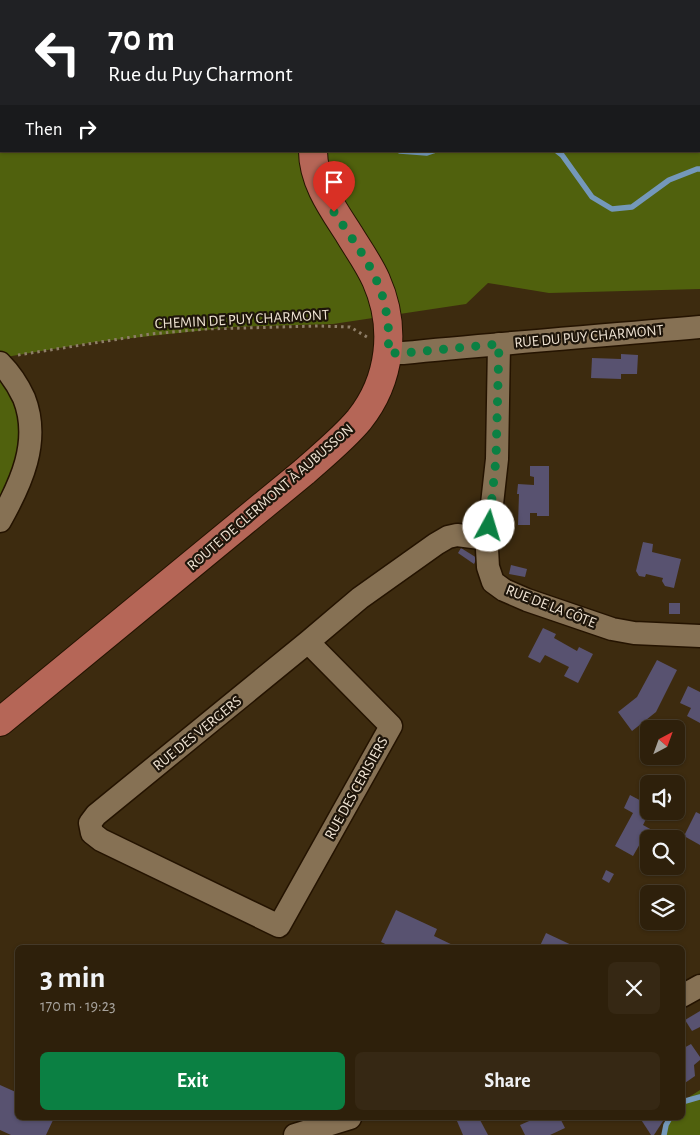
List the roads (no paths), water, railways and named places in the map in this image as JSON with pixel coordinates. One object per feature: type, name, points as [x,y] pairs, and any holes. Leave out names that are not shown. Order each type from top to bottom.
[{"type":"main road","name":"ROUTE DE CLERMONT À AUBUSSON","points":[[0,722],[297,478],[341,439],[371,402],[384,372],[388,353],[389,330],[386,310],[382,294],[370,268],[324,194],[319,183],[313,152]]},
{"type":"street","name":"RUE DU PUY CHARMONT","points":[[388,353],[700,327]]},
{"type":"street","name":"RUE DE LA CÔTE","points":[[499,344],[496,459],[487,549],[488,567],[493,582],[504,590],[527,600],[612,629],[634,633],[700,636]]},
{"type":"street","points":[[0,521],[20,483],[30,445],[31,429],[29,414],[21,392],[4,360]]},
{"type":"street","name":"RUE DES VERGERS","points":[[279,926],[102,840],[92,833],[90,823],[103,809],[360,598],[448,537],[457,535],[488,539]]},
{"type":"street","name":"RUE DES CERISIERS","points":[[279,926],[391,726],[308,642]]},
{"type":"street","points":[[685,994],[700,986]]},
{"type":"street","points":[[294,1135],[343,1120]]},
{"type":"waterway","points":[[414,152],[430,152]]},
{"type":"waterway","points":[[558,152],[592,197],[612,209],[632,207],[669,180],[700,169]]},
{"type":"waterway","points":[[685,1101],[700,1097]]},
{"type":"waterway","points":[[664,1135],[669,1120]]}]
